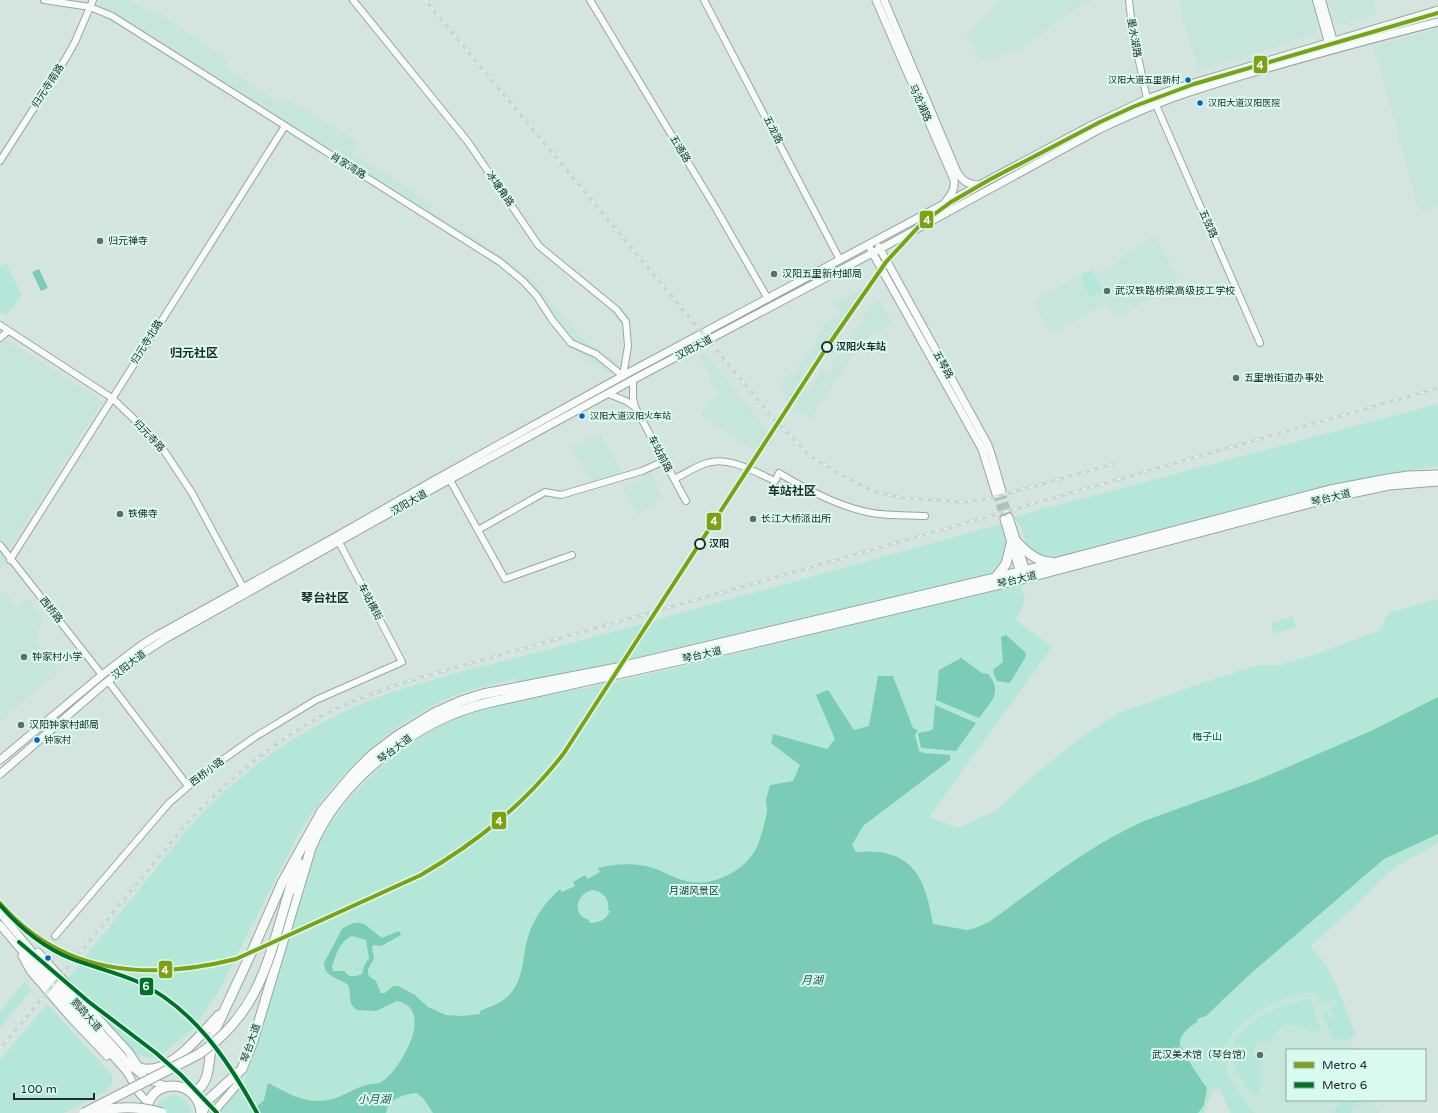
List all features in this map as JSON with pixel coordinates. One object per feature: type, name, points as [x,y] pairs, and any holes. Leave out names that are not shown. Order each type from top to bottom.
[{"type":"highway","name":"琴台大道","points":[[191,1092],[198,1089],[202,1085],[206,1077],[213,1036],[226,1006],[282,883],[322,811],[334,795],[358,769],[384,744],[434,713],[461,701],[483,694],[617,668],[996,577],[1024,574],[1058,562],[1330,490],[1388,479],[1434,477]]},
{"type":"highway","name":"琴台大道","points":[[201,1113],[207,1101],[242,1069],[253,1041],[311,848],[318,833],[340,800],[357,781],[378,761],[420,731],[453,714],[475,706],[699,656],[1332,497],[1434,477]]},
{"type":"highway","points":[[996,577],[1006,564],[1014,543],[1038,560],[1058,562]]},
{"type":"highway","points":[[84,1113],[199,1054],[212,1045],[229,1029],[252,998],[260,982],[304,842]]},
{"type":"highway","points":[[133,1069],[150,1069],[158,1067],[180,1055],[200,1036],[226,1006]]},
{"type":"highway","points":[[146,1110],[156,1092],[167,1086],[180,1086],[191,1092],[197,1098],[201,1113]]},
{"type":"highway","points":[[93,1113],[117,1108],[133,1107],[162,1113]]},
{"type":"main road","name":"马沧湖路","points":[[876,0],[954,180],[955,186],[953,192],[942,204]]},
{"type":"main road","name":"马沧湖路","points":[[884,0],[957,172],[963,181],[979,185]]},
{"type":"main road","name":"汉阳大道","points":[[0,774],[108,681],[145,652],[165,639],[337,536],[440,477],[623,376],[876,241],[942,204],[1088,127],[1147,99],[1177,88],[1438,10]]},
{"type":"main road","name":"汉阳大道","points":[[0,760],[102,675],[140,646],[339,542],[633,380],[873,253],[1100,129],[1156,104],[1192,91],[1333,50],[1438,22]]},
{"type":"main road","name":"五琴路","points":[[868,245],[979,442],[999,493],[988,446],[876,241]]},
{"type":"main road","name":"琴台大道","points":[[1434,477],[1438,485]]},
{"type":"main road","points":[[1006,518],[1024,574]]},
{"type":"main road","name":"鹦鹉大道","points":[[0,913],[15,937],[71,1009],[133,1069],[148,1080],[167,1086]]},
{"type":"main road","name":"鹦鹉大道","points":[[0,925],[15,937]]},
{"type":"main road","points":[[15,937],[40,954],[129,1052],[133,1069]]},
{"type":"main road","name":"鹦鹉大道","points":[[133,1069],[139,1093],[146,1110]]},
{"type":"main road","points":[[215,1113],[218,1107],[236,1086],[237,1075]]},
{"type":"street","name":"肖家湾路","points":[[44,0],[90,7],[112,16],[500,262],[523,281],[536,295],[553,321],[571,343],[596,354],[623,376]]},
{"type":"street","name":"归元寺南路","points":[[0,161],[66,58],[75,42],[93,0]]},
{"type":"street","name":"冰塘角路","points":[[353,0],[468,142],[539,246],[618,310],[626,322],[628,346],[623,376]]},
{"type":"street","name":"五通路","points":[[590,0],[715,207],[768,299]]},
{"type":"street","name":"五龙路","points":[[704,0],[840,260]]},
{"type":"street","name":"墨水湖路","points":[[1129,0],[1132,28],[1147,99]]},
{"type":"street","points":[[1316,0],[1331,42]]},
{"type":"street","points":[[1322,0],[1333,50]]},
{"type":"street","name":"五弦路","points":[[1156,104],[1260,343]]},
{"type":"street","name":"归元寺北路","points":[[10,560],[284,126]]},
{"type":"street","name":"归元寺路","points":[[0,325],[112,398],[159,443],[192,493],[245,591]]},
{"type":"street","points":[[0,338],[8,331]]},
{"type":"street","points":[[633,380],[633,398],[635,407]]},
{"type":"street","points":[[609,394],[626,401],[635,407]]},
{"type":"street","name":"车站前路","points":[[635,407],[686,501]]},
{"type":"street","points":[[478,530],[545,492],[561,495],[642,471],[664,461]]},
{"type":"street","points":[[674,479],[707,463],[721,461],[732,462],[775,481],[779,473],[800,486],[838,503],[865,511],[925,516]]},
{"type":"street","points":[[450,480],[505,579],[572,555]]},
{"type":"street","name":"车站横街","points":[[339,542],[402,662]]},
{"type":"street","name":"西桥路","points":[[0,545],[10,560],[102,675]]},
{"type":"street","name":"西桥小路","points":[[55,936],[169,803],[188,786],[255,737],[316,700],[402,662]]},
{"type":"street","points":[[108,681],[188,786]]},
{"type":"shaded area","points":[[102,0],[131,0],[157,16],[160,13],[230,62],[227,68],[280,104],[286,98],[358,142],[351,152],[433,204],[429,210],[505,258],[535,283],[581,337],[618,363],[611,374],[582,357],[525,287],[499,264],[115,21],[97,14]]},
{"type":"shaded area","points":[[1001,0],[1092,0],[1088,3],[1086,1],[1018,51],[979,61],[966,33]]},
{"type":"shaded area","points":[[1178,0],[1312,0],[1318,27],[1315,33],[1307,37],[1198,71]]},
{"type":"shaded area","points":[[1329,0],[1373,0],[1377,15],[1341,25],[1334,19]]},
{"type":"shaded area","points":[[1438,28],[1438,206],[1419,211],[1374,47]]},
{"type":"shaded area","name":"武汉铁路桥梁高级技工学校","points":[[1155,237],[1179,280],[1116,319],[1106,304],[1051,334],[1033,301],[1092,268],[1100,272],[1107,269],[1147,239]]},
{"type":"shaded area","points":[[861,289],[865,298],[830,347],[826,345],[797,388],[807,393],[822,371],[829,375],[835,367],[832,364],[873,303],[880,300],[892,324],[863,340],[811,418],[783,400],[787,395],[777,388],[788,373],[793,375],[823,331],[821,326],[840,315],[835,303]]},
{"type":"shaded area","points":[[4,339],[103,401],[12,543],[0,572],[0,343]]},
{"type":"shaded area","points":[[706,353],[775,440],[759,454],[700,414],[720,394],[709,382],[711,379],[700,356]]},
{"type":"shaded area","points":[[600,433],[625,477],[593,486],[571,448]]},
{"type":"shaded area","points":[[649,470],[664,499],[638,514],[623,489],[643,479],[641,474]]},
{"type":"shaded area","name":"钟家村小学","points":[[5,592],[16,607],[27,598],[44,619],[38,628],[37,643],[60,671],[0,721],[0,596]]},
{"type":"shaded area","points":[[1323,961],[1336,985],[1356,1036],[1350,1039],[1354,1049],[1286,1049],[1286,1101],[1373,1101],[1379,1113],[1231,1113],[1205,1040]]},
{"type":"green space","points":[[6,263],[22,295],[6,316],[0,312],[0,267]]},
{"type":"green space","points":[[1091,270],[1102,291],[1091,297],[1080,277]]},
{"type":"green space","points":[[1438,404],[1438,466],[1329,485],[1053,559],[1046,559],[1027,547],[1021,527],[1013,517]]},
{"type":"green space","points":[[1001,524],[1006,543],[1005,559],[994,574],[732,637],[517,685],[515,679],[490,685],[451,697],[405,722],[365,754],[329,791],[299,833],[218,993],[192,1030],[156,1059],[135,1054],[68,978],[187,830],[224,792],[265,759],[309,730],[333,717],[373,699],[422,683]]},
{"type":"green space","name":"月湖风景区","points":[[1020,583],[1025,600],[1016,620],[1052,647],[929,817],[958,828],[997,810],[1040,770],[1083,736],[1119,713],[1193,686],[1258,665],[1281,665],[1322,652],[1380,630],[1388,613],[1438,599],[1438,843],[1395,867],[1310,947],[1323,961],[1336,985],[1356,1036],[1350,1039],[1333,1039],[1322,1011],[1326,1010],[1329,1017],[1333,1019],[1335,1018],[1331,1008],[1337,1006],[1334,999],[1327,1002],[1322,1002],[1317,994],[1308,992],[1285,998],[1272,1004],[1247,1020],[1232,1034],[1226,1050],[1225,1060],[1228,1075],[1240,1095],[1255,1113],[1231,1113],[1219,1088],[1212,1092],[1204,1113],[220,1113],[239,1090],[246,1076],[317,847],[328,827],[342,807],[358,789],[395,755],[415,741],[436,728],[457,718],[490,707],[676,668]]},
{"type":"green space","points":[[1292,616],[1296,627],[1274,634],[1271,623]]},
{"type":"green space","points":[[25,981],[31,990],[0,1028],[0,1012]]},
{"type":"green space","points":[[1311,998],[1315,1016],[1321,1030],[1311,1031],[1297,1026],[1287,1025],[1278,1031],[1269,1042],[1263,1040],[1257,1043],[1254,1049],[1254,1054],[1261,1066],[1261,1084],[1258,1094],[1252,1093],[1238,1075],[1234,1065],[1233,1053],[1230,1052],[1235,1040],[1243,1030],[1263,1015],[1287,1005]]},
{"type":"green space","points":[[47,1004],[112,1075],[112,1084],[106,1091],[64,1113],[0,1113],[0,1060]]},
{"type":"green space","points":[[175,1095],[186,1101],[191,1113],[155,1113],[161,1100]]},
{"type":"green space","points":[[1340,1101],[1356,1101],[1352,1108],[1352,1112],[1333,1113]]},
{"type":"water","points":[[39,269],[48,288],[41,291],[32,272]]},
{"type":"water","points":[[1006,635],[1026,654],[1010,683],[997,681],[993,672],[994,669],[1003,662],[1001,637]]},
{"type":"water","points":[[961,658],[982,673],[988,674],[995,687],[994,697],[979,718],[936,700],[939,670]]},
{"type":"water","name":"月湖","points":[[878,676],[893,676],[913,728],[917,730],[915,735],[919,751],[923,753],[950,755],[950,760],[863,826],[852,845],[856,852],[891,854],[903,860],[912,868],[920,879],[925,892],[930,907],[933,924],[967,930],[989,922],[1064,867],[1123,831],[1144,821],[1260,779],[1371,731],[1438,697],[1438,834],[1384,859],[1248,976],[1206,1016],[1197,1019],[1197,1022],[1185,1032],[1181,1038],[1180,1046],[1207,1088],[1204,1105],[1198,1113],[433,1113],[424,1099],[417,1093],[397,1098],[387,1108],[386,1113],[255,1113],[254,1109],[264,1100],[268,1083],[306,1100],[326,1101],[360,1087],[383,1081],[406,1052],[414,1026],[414,1015],[408,1006],[397,1001],[376,1011],[357,1010],[352,1005],[348,985],[333,977],[326,971],[324,963],[342,929],[355,923],[360,923],[364,924],[382,938],[399,931],[401,935],[381,946],[374,945],[372,947],[374,959],[368,969],[368,973],[369,976],[376,981],[381,993],[385,993],[393,986],[398,986],[415,995],[428,1007],[446,1015],[463,1016],[480,1014],[480,1011],[501,1002],[513,991],[522,970],[527,940],[532,926],[544,906],[560,889],[562,892],[575,886],[573,882],[585,875],[588,879],[600,872],[598,868],[622,864],[646,866],[657,869],[681,880],[708,882],[730,874],[748,860],[759,842],[767,812],[766,800],[770,785],[793,781],[800,765],[771,743],[773,734],[827,749],[835,739],[816,695],[828,690],[854,730],[869,726]],"holes":[[[592,890],[605,896],[608,902],[608,910],[610,911],[602,920],[589,923],[589,920],[580,914],[578,905],[582,896]],[[352,936],[366,940],[369,958],[364,966],[362,974],[356,976],[349,976],[344,971],[333,971],[332,967],[336,954],[341,945]]]},
{"type":"water","points":[[935,705],[976,723],[956,751],[921,748],[918,734],[933,729]]},
{"type":"tunnel","points":[[1002,492],[1009,517]]},
{"type":"tunnel","points":[[996,494],[1004,519]]},
{"type":"railway","points":[[425,0],[778,424],[810,456],[843,476],[873,491],[903,498],[965,502],[988,499],[1113,464]]},
{"type":"railway","points":[[0,1049],[188,822],[238,774],[274,746],[293,733],[333,710],[377,692],[422,677],[1438,388]]},
{"type":"metro line","name":"4","points":[[0,903],[24,927],[51,945],[79,958],[109,966],[139,970],[171,970],[203,966],[236,959],[421,875],[480,836],[516,806],[549,772],[564,753],[827,347],[886,262],[921,224],[951,202],[989,180],[1100,122],[1135,106],[1194,84],[1438,13]]},
{"type":"metro line","name":"6","points":[[0,905],[24,929],[52,949],[72,959],[136,981],[175,1005],[192,1020],[221,1055],[246,1093],[257,1113]]},
{"type":"metro line","name":"6","points":[[19,942],[89,1002],[156,1053],[181,1075],[217,1113]]},
{"type":"place","name":"汉阳大道五里新村","points":[[1188,80]]},
{"type":"place","name":"汉阳大道汉阳医院","points":[[1200,103]]},
{"type":"place","name":"归元禅寺","points":[[100,241]]},
{"type":"place","name":"汉阳五里新村邮局","points":[[774,274]]},
{"type":"place","name":"武汉铁路桥梁高级技工学校","points":[[1107,291]]},
{"type":"place","name":"汉阳火车站","points":[[827,347]]},
{"type":"place","name":"五里墩街道办事处","points":[[1236,378]]},
{"type":"place","name":"汉阳大道汉阳火车站","points":[[582,416]]},
{"type":"place","name":"铁佛寺","points":[[120,514]]},
{"type":"place","name":"长江大桥派出所","points":[[753,519]]},
{"type":"place","name":"汉阳","points":[[700,544]]},
{"type":"place","name":"钟家村小学","points":[[24,657]]},
{"type":"place","name":"汉阳钟家村邮局","points":[[21,725]]},
{"type":"place","name":"钟家村","points":[[37,740]]},
{"type":"place","name":"武汉美术馆（琴台馆）","points":[[1260,1055]]},
{"type":"district","name":"归元社区","points":[[194,353]]},
{"type":"district","name":"车站社区","points":[[792,491]]},
{"type":"district","name":"琴台社区","points":[[325,598]]},
{"type":"park label","name":"梅子山","points":[[1207,737]]},
{"type":"water label","name":"小月湖","points":[[374,1099]]}]
